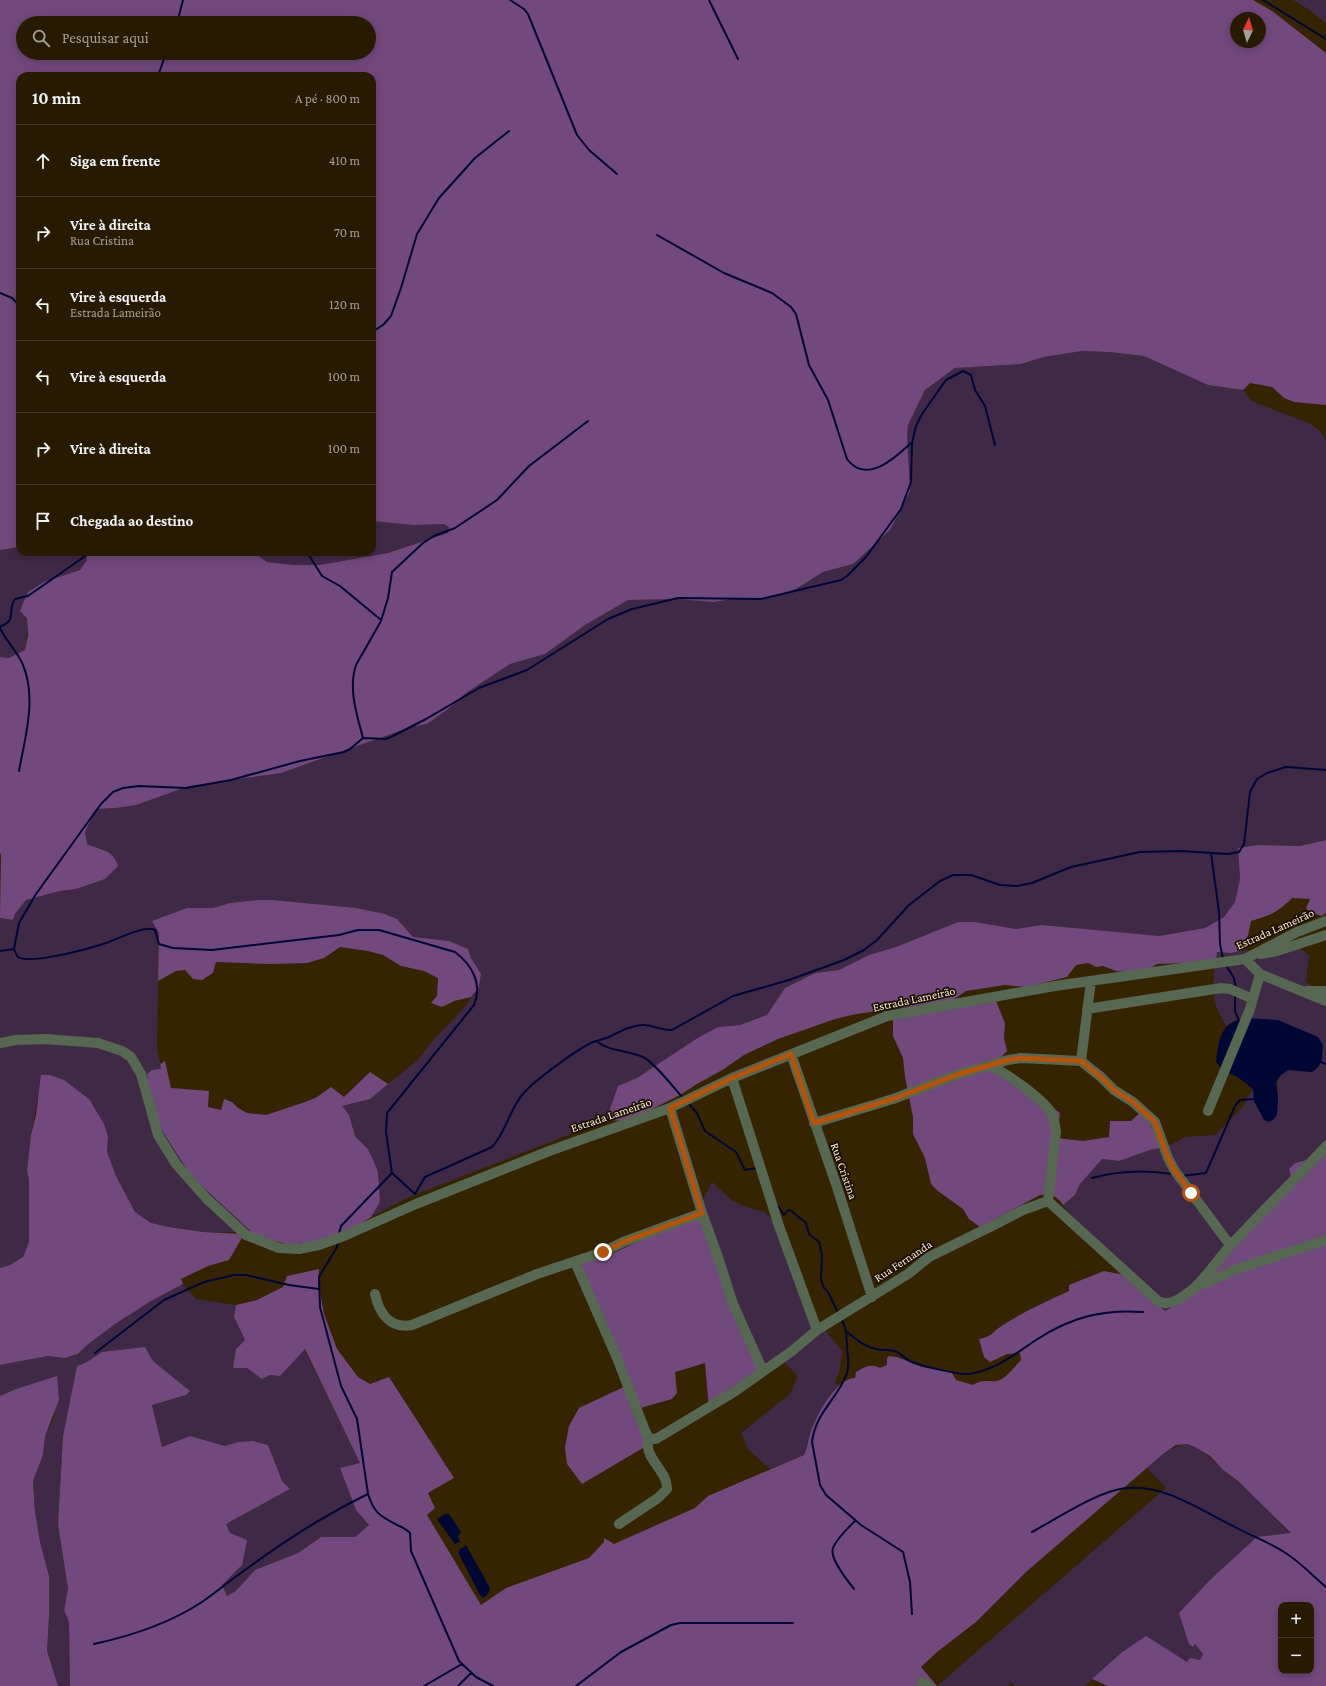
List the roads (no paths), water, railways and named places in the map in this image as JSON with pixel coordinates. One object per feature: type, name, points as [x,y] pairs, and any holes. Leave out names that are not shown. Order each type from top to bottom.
[{"type":"street","name":"Estrada Lameirão","points":[[0,1043],[16,1040],[45,1039],[98,1043],[122,1051],[131,1057],[141,1074],[158,1135],[176,1164],[207,1199],[246,1235],[279,1248],[299,1249],[319,1245],[344,1236],[416,1204],[545,1153],[670,1108],[732,1078],[887,1016],[983,998],[1248,957],[1297,932],[1326,921]]},
{"type":"street","points":[[1326,935],[1277,951],[1248,957],[1260,974],[1326,1001]]},
{"type":"street","points":[[1208,1111],[1250,1009],[1260,974]]},
{"type":"street","points":[[1081,1061],[1091,981]]},
{"type":"street","points":[[1087,1009],[1221,988],[1230,989],[1253,999]]},
{"type":"street","points":[[1301,991],[1326,991]]},
{"type":"street","name":"Rua Cristina","points":[[791,1054],[872,1297]]},
{"type":"street","points":[[814,1123],[893,1099],[959,1074],[1008,1060],[1021,1058],[1081,1061],[1114,1090],[1133,1102],[1155,1122],[1168,1158],[1175,1171],[1230,1245]]},
{"type":"street","points":[[991,1066],[1001,1070],[1021,1085],[1044,1105],[1052,1116],[1056,1131],[1048,1201],[1158,1301],[1168,1304],[1194,1288],[1238,1269],[1326,1240]]},
{"type":"street","points":[[732,1078],[779,1226],[817,1330]]},
{"type":"street","points":[[670,1108],[702,1213],[739,1320],[763,1371]]},
{"type":"street","points":[[1194,1288],[1230,1245],[1291,1184],[1326,1146]]},
{"type":"street","name":"Rua Fernanda","points":[[654,1438],[734,1392],[792,1351],[817,1330],[908,1274],[922,1262],[1023,1210],[1048,1201]]},
{"type":"street","points":[[375,1294],[378,1307],[389,1321],[408,1326],[537,1274],[575,1262],[702,1213]]},
{"type":"street","points":[[575,1262],[618,1358],[646,1433],[654,1438],[647,1448],[648,1452],[665,1479],[667,1489],[658,1498],[619,1524]]},
{"type":"water","points":[[1245,1018],[1223,1070],[1216,1062],[1218,1046],[1222,1033],[1230,1024]]},
{"type":"water","points":[[1247,1018],[1278,1020],[1318,1037],[1323,1045],[1322,1059],[1319,1066],[1314,1071],[1288,1070],[1280,1076],[1276,1082],[1278,1098],[1277,1115],[1269,1122],[1264,1120],[1254,1101],[1253,1089],[1239,1078],[1226,1072]]},
{"type":"water","points":[[445,1514],[449,1514],[461,1532],[458,1536],[460,1542],[455,1544],[437,1519]]},
{"type":"water","points":[[466,1545],[490,1588],[488,1594],[483,1598],[459,1554],[459,1550]]},
{"type":"waterway","points":[[179,16],[183,0]]},
{"type":"waterway","points":[[510,0],[524,9],[528,14],[577,135],[589,150],[617,174]]},
{"type":"waterway","points":[[709,0],[738,59]]},
{"type":"waterway","points":[[1263,0],[1326,39]]},
{"type":"waterway","points":[[159,72],[164,60]]},
{"type":"waterway","points":[[376,329],[383,325],[391,316],[417,234],[439,198],[475,158],[509,131]]},
{"type":"waterway","points":[[657,235],[724,273],[772,293],[791,307],[796,314],[809,365],[828,400],[847,459],[855,466],[863,470],[880,466],[889,462],[911,443]]},
{"type":"waterway","points":[[0,293],[12,298],[16,302]]},
{"type":"waterway","points":[[995,445],[985,406],[975,390],[971,375],[963,371],[946,380],[922,414],[916,426],[912,443],[911,482],[901,509],[866,557],[841,580],[761,599],[678,598],[632,609],[608,619],[527,670],[479,688],[426,719],[386,739],[363,738],[344,752],[300,761],[231,780],[186,788],[139,786],[123,788],[113,792],[101,804],[36,894],[19,923],[14,949],[18,957],[35,959],[61,955],[106,943],[145,929],[155,930],[159,944],[173,948],[212,950],[339,935],[358,930],[379,930],[455,952],[471,969],[474,976],[477,990],[474,1005],[387,1113],[386,1132],[392,1173],[415,1194],[425,1177],[492,1147],[501,1135],[514,1108],[527,1089],[586,1045],[634,1026],[646,1025],[664,1030],[672,1030],[733,996],[789,980],[844,960],[864,950],[877,940],[909,905],[940,881],[953,875],[971,875],[1000,885],[1017,886],[1032,883],[1071,867],[1140,852],[1181,851],[1228,854],[1239,852],[1244,844],[1250,792],[1257,779],[1267,773],[1286,767],[1326,770]]},
{"type":"waterway","points":[[363,738],[354,702],[354,674],[356,665],[381,621],[388,598],[392,572],[423,543],[434,536],[455,528],[497,500],[529,466],[588,421]]},
{"type":"waterway","points":[[0,628],[9,621],[15,599],[28,596],[85,556]]},
{"type":"waterway","points":[[310,556],[322,576],[340,586],[381,620]]},
{"type":"waterway","points":[[0,628],[23,665],[29,691],[27,731],[19,771]]},
{"type":"waterway","points":[[1211,853],[1219,912],[1220,944],[1223,959]]},
{"type":"waterway","points":[[0,951],[14,949]]},
{"type":"waterway","points":[[1226,965],[1234,978],[1236,988]]},
{"type":"waterway","points":[[1235,996],[1235,1011],[1239,1021]]},
{"type":"waterway","points":[[596,1041],[601,1045],[637,1055],[648,1060],[683,1098]]},
{"type":"waterway","points":[[1318,1061],[1326,1064]]},
{"type":"waterway","points":[[1182,1176],[1206,1173],[1235,1106],[1240,1100],[1255,1099]]},
{"type":"waterway","points":[[687,1102],[697,1113],[705,1131],[736,1152],[745,1170],[757,1168]]},
{"type":"waterway","points":[[1092,1178],[1132,1172],[1172,1174]]},
{"type":"waterway","points":[[339,1234],[341,1226],[392,1173]]},
{"type":"waterway","points":[[778,1206],[784,1215],[788,1210],[790,1210],[806,1223],[809,1234],[819,1242],[822,1255],[821,1280],[838,1313]]},
{"type":"waterway","points":[[338,1242],[337,1247],[319,1277],[320,1307],[341,1386],[357,1419],[368,1494],[375,1510],[378,1513],[410,1533],[411,1551],[459,1661],[476,1677],[493,1686]]},
{"type":"waterway","points":[[95,1353],[164,1300],[204,1282],[234,1275],[246,1275],[289,1285],[319,1289]]},
{"type":"waterway","points":[[847,1332],[872,1348],[895,1351],[917,1364],[949,1372],[969,1374],[997,1365],[1049,1332],[1075,1320],[1101,1313],[1128,1311],[1143,1312]]},
{"type":"waterway","points":[[841,1318],[846,1332],[848,1370],[843,1382],[822,1413],[814,1431],[812,1442],[820,1485],[826,1495],[861,1525],[903,1552],[910,1582],[912,1614]]},
{"type":"waterway","points":[[1032,1532],[1105,1493],[1128,1488],[1156,1490],[1169,1494],[1195,1506],[1278,1548],[1295,1560],[1326,1587]]},
{"type":"waterway","points":[[94,1644],[150,1628],[190,1610],[287,1541],[335,1511],[368,1494]]},
{"type":"waterway","points":[[854,1589],[839,1569],[832,1552],[837,1541],[855,1521]]},
{"type":"waterway","points":[[576,1686],[621,1652],[671,1625],[680,1623],[793,1623]]},
{"type":"waterway","points":[[424,1686],[462,1664]]},
{"type":"waterway","points":[[458,1686],[471,1673]]}]
